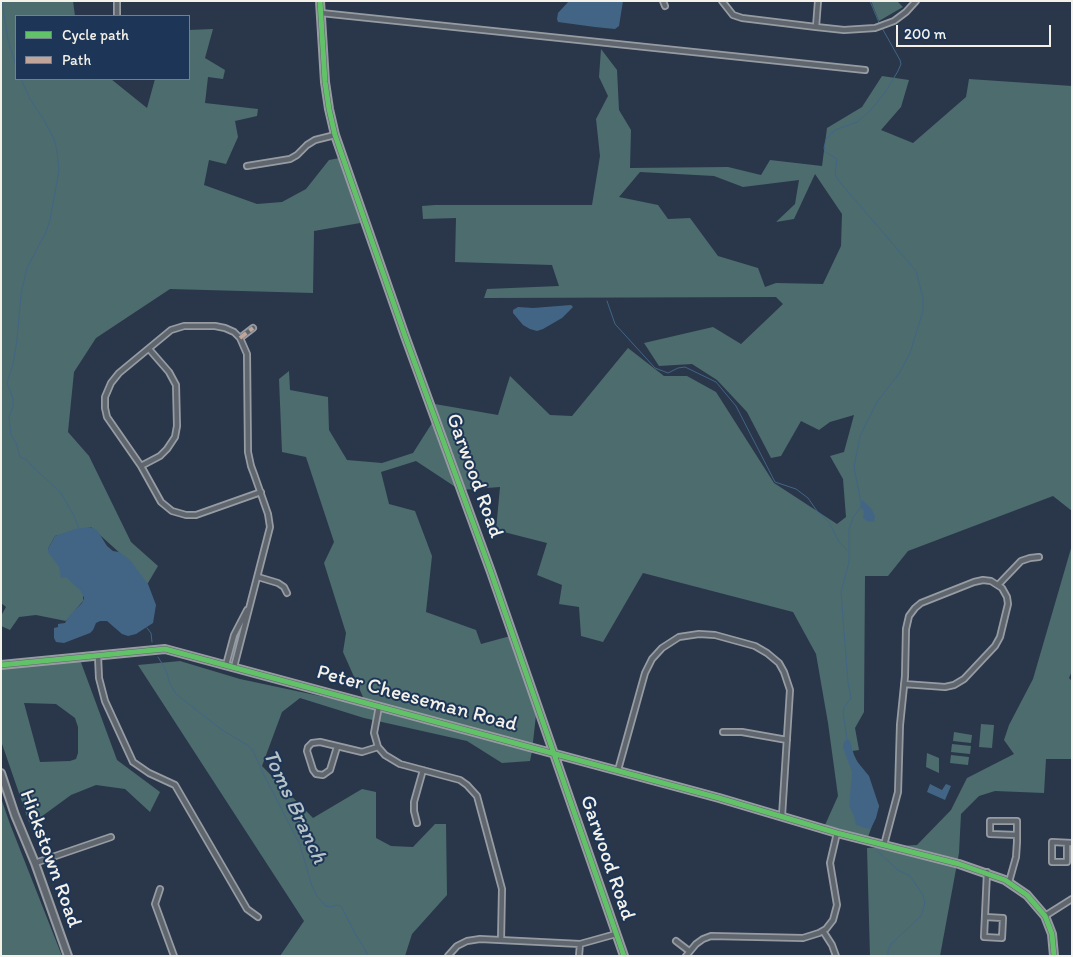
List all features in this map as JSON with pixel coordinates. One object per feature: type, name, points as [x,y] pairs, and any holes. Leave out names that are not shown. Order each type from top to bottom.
[{"type":"street","points":[[117,1],[117,15]]},
{"type":"street","name":"Garwood Road","points":[[320,1],[327,99],[335,135],[405,336],[491,572],[624,956]]},
{"type":"street","points":[[722,1],[733,16],[844,30],[876,28],[906,12],[916,1]]},
{"type":"street","points":[[816,27],[818,1]]},
{"type":"street","points":[[321,13],[865,70]]},
{"type":"street","points":[[247,166],[290,159],[315,140],[335,135]]},
{"type":"street","points":[[234,667],[270,527],[268,514],[248,452],[248,360],[246,349],[234,332],[220,326],[184,326],[168,332],[114,378],[105,397],[107,417],[141,466],[161,502],[168,509],[191,516],[260,492]]},
{"type":"street","points":[[240,338],[253,328]]},
{"type":"street","points":[[141,466],[167,450],[177,431],[176,385],[169,372],[149,349]]},
{"type":"street","points":[[999,584],[1021,561],[1039,557]]},
{"type":"street","points":[[258,577],[278,583],[284,587],[287,593]]},
{"type":"street","points":[[884,846],[898,792],[906,624],[909,616],[915,608],[926,601],[978,580],[999,584],[1007,597],[1008,608],[1002,634],[992,649],[964,679],[954,685],[940,688],[904,684]]},
{"type":"street","points":[[226,665],[234,635],[252,597]]},
{"type":"street","points":[[618,770],[645,673],[658,652],[675,639],[689,635],[704,634],[715,635],[755,646],[776,659],[784,672],[790,690],[782,816]]},
{"type":"street","name":"Peter Cheeseman Road","points":[[1,664],[165,649],[553,752],[884,846],[987,872],[1010,882],[1033,900],[1045,916]]},
{"type":"street","points":[[98,656],[105,701],[133,762],[149,773],[175,785],[247,909],[258,917]]},
{"type":"street","points":[[379,705],[374,730],[378,747],[385,755],[394,761],[460,780],[468,785],[477,796],[502,889],[501,940]]},
{"type":"street","points":[[723,732],[748,733],[787,740]]},
{"type":"street","points":[[337,747],[328,772],[322,775],[316,774],[307,751],[310,744],[314,742],[362,752],[378,747]]},
{"type":"street","points":[[417,823],[414,802],[423,770]]},
{"type":"street","name":"Hickstown Road","points":[[1,773],[15,816],[35,863],[68,956]]},
{"type":"street","points":[[1010,882],[1016,857],[1017,835],[1017,821],[990,821],[990,834],[1017,835]]},
{"type":"street","points":[[686,956],[700,941],[711,936],[803,938],[823,931],[832,920],[837,905],[830,863],[838,833]]},
{"type":"street","points":[[35,863],[111,837]]},
{"type":"street","points":[[1052,842],[1069,843],[1067,862],[1052,862],[1052,842]]},
{"type":"street","points":[[985,917],[1003,918],[1002,938],[984,938],[987,872]]},
{"type":"street","points":[[160,890],[155,904],[174,956]]},
{"type":"street","points":[[1054,956],[1052,934],[1045,916],[1072,899]]},
{"type":"street","points":[[823,931],[832,945],[836,956]]},
{"type":"street","points":[[448,956],[457,946],[467,941],[480,939],[580,944],[616,934]]},
{"type":"street","points":[[676,941],[689,951]]},
{"type":"street","points":[[579,956],[580,944]]},
{"type":"green space","points":[[1,1],[73,1],[75,15],[15,15],[15,80],[112,80],[147,108],[155,80],[190,80],[190,30],[213,29],[205,58],[225,70],[223,79],[208,77],[205,103],[258,109],[257,116],[235,121],[238,137],[226,164],[209,160],[204,185],[257,204],[282,202],[306,189],[329,160],[345,157],[366,222],[314,231],[313,293],[170,289],[96,338],[74,372],[68,432],[89,456],[131,542],[158,566],[145,588],[132,564],[91,527],[55,536],[48,549],[83,589],[83,601],[66,621],[36,615],[19,617],[10,630],[1,626],[1,616],[6,607],[1,603]]},
{"type":"green space","points":[[871,1],[897,1],[903,7],[879,21]]},
{"type":"green space","points":[[601,49],[617,70],[619,110],[631,130],[630,168],[728,167],[761,175],[770,160],[822,166],[827,128],[862,107],[882,76],[909,80],[901,107],[881,130],[913,143],[966,97],[969,79],[1072,86],[1072,511],[1053,496],[908,551],[888,576],[865,576],[864,712],[855,728],[859,750],[852,751],[879,806],[868,837],[825,825],[838,796],[828,723],[816,654],[793,612],[643,573],[603,642],[581,636],[579,607],[559,604],[562,585],[537,575],[547,543],[496,530],[500,487],[460,490],[416,461],[381,472],[389,504],[415,511],[432,556],[426,612],[476,630],[481,644],[514,635],[537,706],[530,761],[502,763],[467,741],[364,718],[300,698],[282,712],[262,766],[313,818],[362,789],[376,792],[376,838],[391,846],[413,847],[435,824],[446,824],[447,895],[412,934],[405,956],[280,956],[304,921],[138,665],[180,661],[240,679],[367,706],[343,652],[346,633],[324,563],[334,542],[306,457],[282,452],[279,379],[289,371],[290,390],[328,397],[329,430],[347,460],[382,463],[413,453],[434,420],[429,403],[498,415],[510,376],[550,415],[572,416],[628,348],[664,376],[687,376],[716,392],[774,483],[837,524],[846,517],[843,479],[830,456],[844,452],[854,415],[830,422],[819,430],[801,421],[781,456],[771,458],[747,412],[717,380],[692,364],[659,366],[644,343],[713,327],[741,344],[783,304],[776,297],[484,298],[487,289],[559,286],[552,265],[455,262],[456,218],[423,219],[422,206],[592,205],[600,156],[596,119],[608,96],[599,77]],"holes":[[[640,172],[714,176],[743,187],[799,180],[795,204],[776,222],[794,219],[815,174],[842,214],[841,246],[823,284],[776,283],[765,287],[758,268],[718,256],[690,218],[668,219],[658,205],[619,197]]]},
{"type":"green space","points":[[1072,545],[1072,671],[1069,678],[1072,681],[1072,759],[1046,759],[1044,793],[995,791],[979,796],[961,814],[959,853],[940,956],[870,956],[867,848],[917,845],[951,810],[967,778],[1014,754],[1004,740],[1009,725],[1033,679]]},
{"type":"green space","points":[[79,657],[117,760],[160,792],[150,812],[125,789],[96,785],[71,795],[30,825],[1,741],[1,665]],"holes":[[[24,703],[56,704],[75,718],[78,727],[78,753],[76,759],[70,761],[40,762]]]},
{"type":"green space","points":[[981,724],[994,725],[992,748],[979,747]]},
{"type":"green space","points":[[954,732],[972,735],[971,743],[953,741]]},
{"type":"green space","points":[[952,744],[971,746],[970,754],[951,752]]},
{"type":"green space","points":[[927,753],[939,758],[939,773],[926,767]]},
{"type":"green space","points":[[951,755],[969,757],[968,765],[950,763]]},
{"type":"green space","points":[[1,798],[10,824],[62,956],[1,956]]},
{"type":"water","points":[[569,1],[623,1],[619,26],[615,29],[558,22],[558,13]]},
{"type":"water","points":[[571,305],[573,307],[562,318],[537,331],[523,325],[513,313],[513,310],[518,307],[533,308]]},
{"type":"water","points":[[862,500],[871,508],[875,516],[874,522],[863,518],[864,511],[860,506]]},
{"type":"water","points":[[90,527],[97,530],[107,546],[113,551],[119,552],[130,560],[148,584],[156,605],[153,623],[136,634],[128,636],[122,634],[107,621],[100,621],[96,623],[90,633],[64,643],[56,642],[54,628],[58,627],[58,624],[65,623],[84,598],[81,591],[66,577],[61,578],[59,567],[48,552],[48,549],[55,536],[75,529]]},
{"type":"water","points":[[847,739],[850,741],[855,759],[869,776],[879,806],[876,818],[871,828],[868,829],[856,825],[849,806],[852,772],[843,747]]},
{"type":"water","points":[[930,784],[942,790],[946,784],[951,786],[945,800],[927,792]]},
{"type":"waterway","name":"Toms Branch","points":[[2,1],[8,40],[15,63]]},
{"type":"waterway","points":[[870,1],[880,25]]},
{"type":"waterway","points":[[861,503],[854,467],[860,436],[877,402],[900,372],[910,353],[923,311],[923,298],[916,271],[838,180],[835,174],[837,159],[825,152],[824,148],[826,139],[835,130],[857,122],[870,111],[886,91],[898,71],[901,64],[900,60],[882,28]]},
{"type":"waterway","name":"Toms Branch","points":[[21,80],[30,99],[54,139],[59,171],[50,220],[46,232],[27,268],[21,294],[17,340],[13,364],[7,383],[13,399],[13,406],[9,417],[11,435],[16,443],[20,457],[27,460],[61,493],[79,529]]},
{"type":"waterway","points":[[607,301],[615,324],[655,368],[668,373],[685,367],[716,382],[736,406],[775,482],[796,489],[808,498],[817,511],[829,522],[839,542],[848,551]]},
{"type":"waterway","points":[[847,739],[843,712],[844,707],[851,698],[848,683],[841,592],[849,562],[849,529],[854,516],[861,507]]},
{"type":"waterway","name":"Toms Branch","points":[[147,628],[151,633],[152,642]]},
{"type":"waterway","name":"Toms Branch","points":[[158,657],[166,670],[170,684],[176,694],[222,730],[249,746],[253,751],[300,845],[312,886],[317,896],[326,906],[341,906],[368,956]]},
{"type":"waterway","points":[[877,851],[898,870],[910,876],[923,895],[925,903],[921,916],[891,944],[888,956]]},
{"type":"marked path","points":[[240,338],[253,328]]},
{"type":"cycle path","points":[[320,1],[325,82],[335,135],[405,336],[491,572],[624,956]]},
{"type":"cycle path","points":[[1,665],[165,649],[719,798],[837,833],[959,864],[1005,880],[1027,895],[1045,916],[1052,934],[1054,956]]}]
